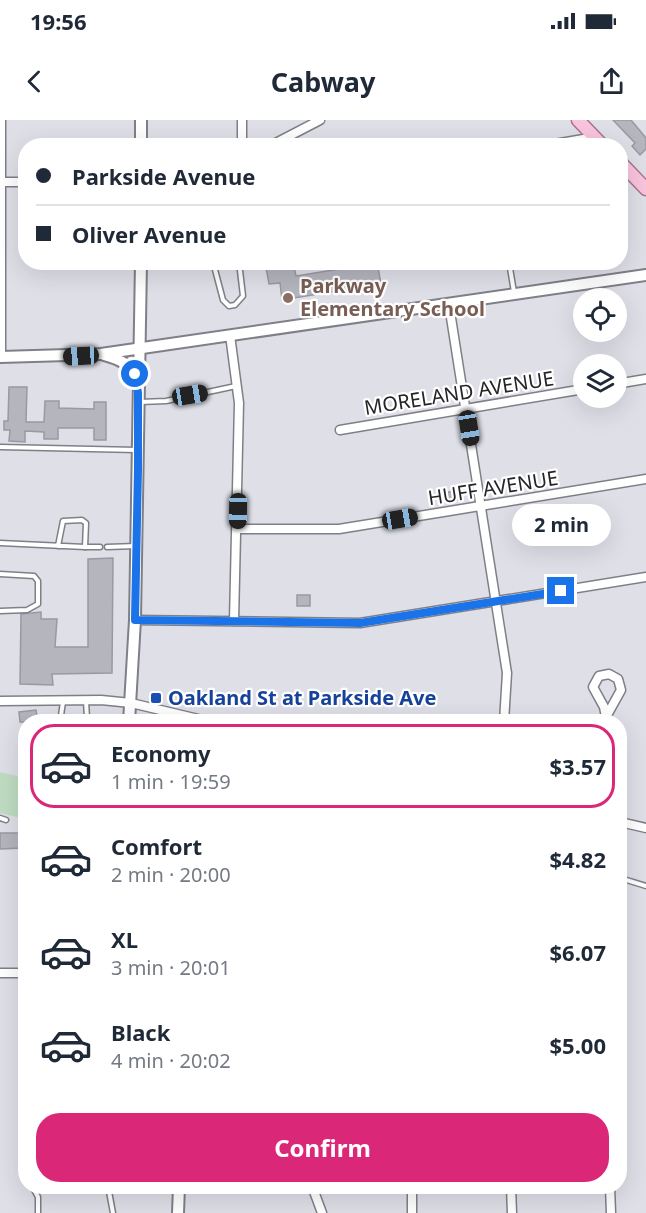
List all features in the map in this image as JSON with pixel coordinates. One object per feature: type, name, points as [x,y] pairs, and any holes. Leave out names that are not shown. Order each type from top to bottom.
[{"type":"main road","points":[[141,120],[141,138]]},
{"type":"main road","points":[[578,120],[596,138]]},
{"type":"main road","points":[[628,170],[646,189]]},
{"type":"main road","points":[[130,714],[135,620],[141,270]]},
{"type":"main road","points":[[1,357],[100,354],[646,275]]},
{"type":"main road","points":[[100,354],[123,362],[135,374],[138,382]]},
{"type":"main road","points":[[178,1194],[178,1213]]},
{"type":"street","points":[[1,120],[1,357]]},
{"type":"street","points":[[242,120],[242,138]]},
{"type":"street","points":[[285,138],[320,120]]},
{"type":"street","points":[[0,182],[18,182]]},
{"type":"street","points":[[448,305],[507,673],[504,714]]},
{"type":"street","points":[[230,335],[239,403],[234,621]]},
{"type":"street","points":[[627,382],[646,379]]},
{"type":"street","name":"MORELAND AVENUE","points":[[339,430],[573,391]]},
{"type":"street","name":"HUFF AVENUE","points":[[237,529],[339,530],[646,479]]},
{"type":"street","points":[[135,620],[360,623],[646,577]]},
{"type":"street","points":[[605,714],[604,707],[593,687],[599,676],[609,674],[618,679],[621,690],[608,714]]},
{"type":"street","points":[[0,701],[86,700],[131,703],[167,714]]},
{"type":"street","points":[[627,824],[646,828]]},
{"type":"street","points":[[0,973],[18,973]]},
{"type":"street","points":[[315,1194],[322,1213]]},
{"type":"street","points":[[412,1194],[412,1213]]},
{"type":"street","points":[[511,1194],[512,1213]]},
{"type":"street","points":[[610,1194],[611,1213]]},
{"type":"lane","points":[[215,270],[223,300],[229,306],[235,305],[243,296],[240,270]]},
{"type":"lane","points":[[510,270],[514,295]]},
{"type":"lane","points":[[138,402],[166,401],[237,386]]},
{"type":"lane","points":[[0,447],[138,450]]},
{"type":"lane","points":[[58,546],[63,521],[82,520],[86,523],[85,547]]},
{"type":"lane","points":[[0,543],[100,547]]},
{"type":"lane","points":[[107,547],[136,546]]},
{"type":"lane","points":[[0,574],[34,576],[39,581],[38,604],[34,608],[0,611]]},
{"type":"lane","points":[[86,700],[87,714]]},
{"type":"lane","points":[[61,714],[63,701]]},
{"type":"lane","points":[[0,818],[6,820]]},
{"type":"lane","points":[[627,880],[646,886]]},
{"type":"lane","points":[[36,1194],[38,1213]]},
{"type":"lane","points":[[109,1194],[113,1213]]},
{"type":"green space","points":[[0,772],[18,776],[18,817],[0,813]]},
{"type":"building","points":[[613,120],[631,120],[646,138],[646,149],[640,155],[632,146],[635,143]]},
{"type":"building","name":"Parkway Elementary School","points":[[266,270],[295,270],[296,276],[334,270],[378,270],[381,284],[282,300],[280,283],[269,284]]},
{"type":"building","points":[[9,387],[27,387],[26,422],[44,422],[45,401],[59,401],[59,408],[94,409],[94,402],[106,402],[106,440],[94,440],[94,428],[58,428],[58,439],[44,439],[44,432],[25,431],[25,442],[9,441],[10,430],[4,430],[4,421],[8,421]]},
{"type":"building","points":[[460,490],[462,499],[449,501],[448,492]]},
{"type":"building","points":[[113,558],[112,673],[52,674],[53,685],[20,684],[21,614],[41,612],[41,619],[57,619],[55,647],[88,647],[88,559]]},
{"type":"building","points":[[297,595],[310,595],[310,606],[297,606]]},
{"type":"building","points":[[36,710],[37,714],[19,714],[19,712]]},
{"type":"building","points":[[0,833],[18,833],[18,848],[0,849]]},
{"type":"place","name":"Parkway Elementary School","points":[[288,298]]},
{"type":"place","name":"Oakland St at Parkside Ave","points":[[156,698]]},
{"type":"route","points":[[135,374],[138,382],[135,620],[360,623],[561,591]]}]
